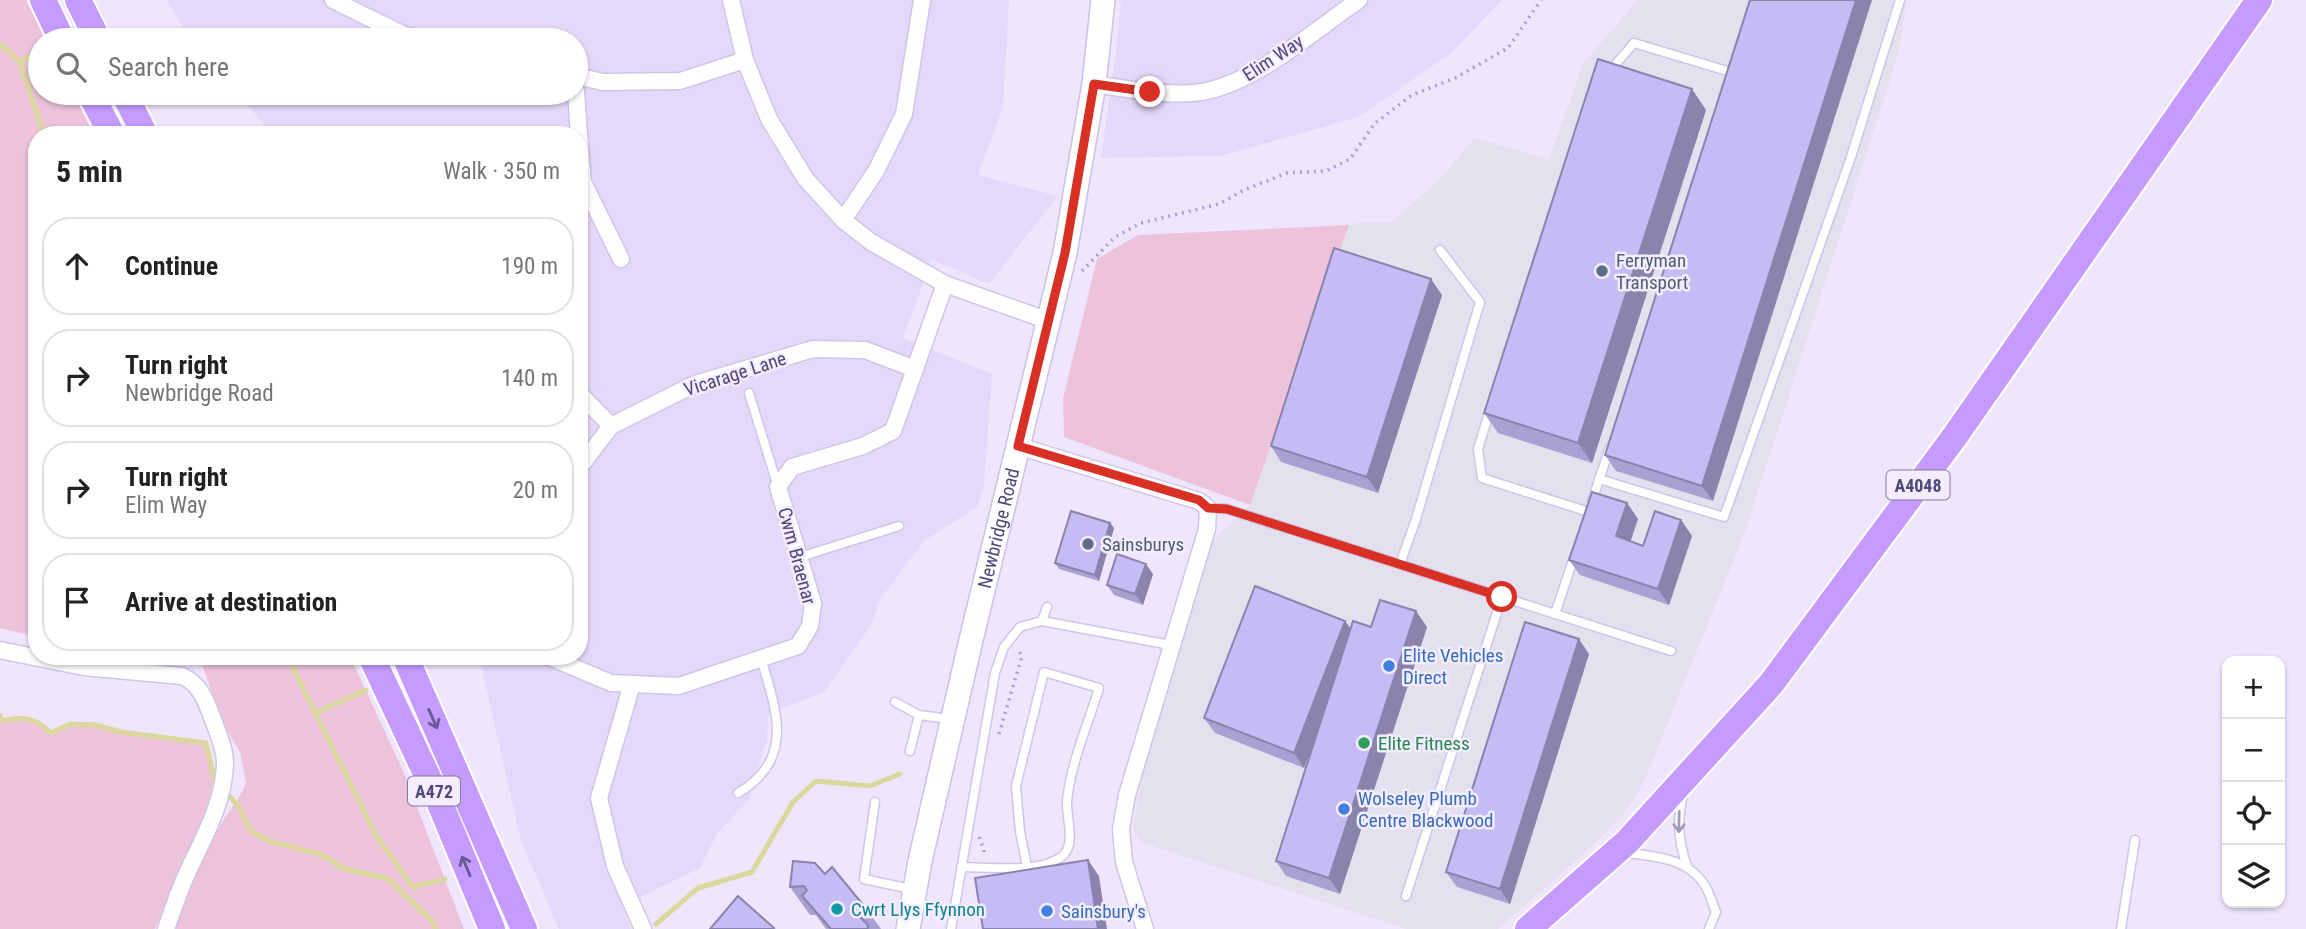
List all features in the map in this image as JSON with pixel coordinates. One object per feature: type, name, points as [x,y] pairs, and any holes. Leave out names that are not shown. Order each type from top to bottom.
[{"type":"main road","points":[[43,0],[56,28]]},
{"type":"main road","points":[[78,0],[92,28]]},
{"type":"main road","name":"Newbridge Road","points":[[908,929],[953,720],[1075,202],[1094,84],[1102,0]]},
{"type":"main road","name":"A4048","points":[[1528,929],[1616,852],[1771,684],[1955,436],[2259,0]]},
{"type":"main road","points":[[96,105],[107,126]]},
{"type":"main road","points":[[130,105],[140,126]]},
{"type":"main road","name":"A472","points":[[375,665],[439,801],[492,929]]},
{"type":"main road","name":"A472","points":[[409,665],[524,929]]},
{"type":"street","points":[[333,0],[390,28]]},
{"type":"street","points":[[731,0],[745,60],[769,119],[805,178],[843,220],[871,242],[945,284],[1049,321]]},
{"type":"street","points":[[843,220],[876,171],[904,114],[922,0]]},
{"type":"street","name":"Elim Way","points":[[1094,84],[1150,92],[1205,91],[1247,78],[1359,0]]},
{"type":"street","points":[[588,79],[603,82],[680,81],[745,60]]},
{"type":"street","points":[[577,105],[578,126]]},
{"type":"street","points":[[588,192],[621,259]]},
{"type":"street","name":"Cwm Braenar","points":[[568,665],[611,683],[679,686],[797,646],[810,626],[813,603],[778,487],[792,467],[863,446],[892,431],[945,284]]},
{"type":"street","name":"Vicarage Lane","points":[[588,456],[611,426],[695,384],[813,349],[865,350],[915,369]]},
{"type":"street","points":[[588,402],[611,426]]},
{"type":"street","points":[[1018,446],[1199,500],[1208,508],[1207,529],[1127,794],[1122,830],[1124,862],[1144,929]]},
{"type":"street","points":[[0,650],[28,656]]},
{"type":"street","points":[[74,665],[182,676],[194,682],[205,700],[219,734],[225,761],[222,788],[205,839],[189,869],[166,929]]},
{"type":"street","points":[[632,684],[599,798],[615,866],[643,929]]},
{"type":"lane","points":[[1600,478],[1724,517],[1851,157],[1900,0]]},
{"type":"lane","points":[[1601,82],[1634,43],[1734,73]]},
{"type":"lane","points":[[1730,84],[1738,61]]},
{"type":"lane","points":[[1400,564],[1416,519],[1480,302],[1440,250]]},
{"type":"lane","points":[[749,393],[778,487]]},
{"type":"lane","points":[[1494,397],[1478,449],[1482,478],[1589,512]]},
{"type":"lane","points":[[1585,523],[1613,439]]},
{"type":"lane","points":[[1208,508],[1227,509],[1671,651]]},
{"type":"lane","points":[[800,557],[899,526]]},
{"type":"lane","points":[[1555,614],[1577,545]]},
{"type":"lane","points":[[1406,896],[1502,597]]},
{"type":"lane","points":[[1042,621],[1047,607]]},
{"type":"lane","points":[[951,929],[995,673],[1004,647],[1020,626],[1042,621],[1170,645]]},
{"type":"lane","points":[[738,793],[756,782],[768,765],[776,740],[778,718],[761,658]]},
{"type":"lane","points":[[961,867],[1027,866],[1047,864],[1062,857],[1070,847],[1067,803],[1073,768],[1099,688],[1044,672],[1016,786],[1020,831],[1027,866]]},
{"type":"lane","points":[[895,702],[919,715],[953,720]]},
{"type":"lane","points":[[910,751],[919,715]]},
{"type":"lane","points":[[1686,778],[1679,813],[1681,850],[1687,866],[1704,884],[1716,912],[1709,929]]},
{"type":"lane","points":[[875,802],[864,879],[915,890]]},
{"type":"lane","points":[[2120,929],[2134,840]]},
{"type":"lane","points":[[1616,852],[1654,855],[1687,866]]},
{"type":"path","points":[[1087,265],[1115,237],[1141,223],[1219,204],[1244,190],[1287,173],[1325,171],[1350,159],[1376,123],[1412,94],[1455,78],[1508,48],[1541,0]]},
{"type":"path","points":[[997,742],[1022,656],[1010,639]]},
{"type":"path","points":[[978,834],[984,850],[983,867]]},
{"type":"shaded area","points":[[0,0],[26,0],[40,28],[28,28],[28,105],[79,105],[90,126],[28,126],[28,635],[0,628]]},
{"type":"shaded area","points":[[167,0],[1009,0],[1003,107],[978,175],[1058,196],[989,284],[932,260],[903,338],[992,374],[984,486],[977,507],[924,541],[879,601],[872,624],[824,692],[768,714],[767,741],[755,774],[750,799],[718,832],[700,868],[622,906],[631,929],[559,929],[521,841],[481,665],[588,665],[588,126],[266,126],[247,105],[588,105],[588,28],[183,28]]},
{"type":"shaded area","points":[[1121,0],[1502,0],[1451,53],[1359,117],[1220,156],[1101,158]]},
{"type":"shaded area","points":[[1638,0],[1907,0],[1898,55],[1746,529],[1644,782],[1622,817],[1498,929],[1406,929],[1140,842],[1134,830],[1138,795],[1153,735],[1213,540],[1250,505],[1349,225],[1361,222],[1392,222],[1439,179],[1475,138],[1549,159],[1584,62]]},
{"type":"shaded area","points":[[1349,225],[1250,505],[1064,437],[1063,398],[1097,259],[1138,235]]},
{"type":"shaded area","points":[[202,665],[354,665],[404,773],[464,929],[172,929],[215,833],[246,783],[240,752],[223,724]]},
{"type":"shaded area","points":[[0,715],[2,721],[22,718],[34,721],[51,732],[70,724],[95,725],[121,732],[206,743],[214,778],[211,792],[201,826],[181,865],[155,929],[0,929]]},
{"type":"building","points":[[1750,0],[1856,0],[1702,486],[1605,455]]},
{"type":"building","points":[[1598,59],[1692,89],[1578,443],[1484,413]]},
{"type":"building","points":[[1334,248],[1431,279],[1367,477],[1271,446]]},
{"type":"building","points":[[1592,492],[1627,503],[1616,536],[1643,546],[1655,511],[1681,520],[1658,589],[1569,560]]},
{"type":"building","name":"Sainsburys","points":[[1071,511],[1110,523],[1095,575],[1055,563]]},
{"type":"building","points":[[1117,554],[1146,564],[1135,594],[1107,585]]},
{"type":"building","points":[[1255,586],[1345,621],[1294,753],[1204,718]]},
{"type":"building","points":[[1380,600],[1416,611],[1329,878],[1276,861],[1353,621],[1371,627]]},
{"type":"building","points":[[1525,622],[1579,639],[1500,889],[1446,872]]},
{"type":"building","name":"Sainsbury's","points":[[1088,860],[1098,929],[983,929],[975,878]]},
{"type":"building","points":[[793,861],[815,863],[825,874],[832,867],[865,907],[857,914],[868,925],[868,929],[831,929],[802,896],[807,890],[804,886],[790,887]]},
{"type":"building","points":[[738,896],[774,928],[710,929]]},
{"type":"waterway","points":[[0,44],[20,62],[28,86]]},
{"type":"waterway","points":[[20,62],[28,58]]},
{"type":"waterway","points":[[34,105],[41,126]]},
{"type":"waterway","points":[[291,665],[377,837],[413,887],[445,879]]},
{"type":"waterway","points":[[315,713],[366,690]]},
{"type":"waterway","points":[[0,715],[1,721],[22,718],[34,721],[51,733],[70,724],[95,725],[121,732],[206,743],[214,778],[239,807],[250,830],[269,841],[323,855],[342,868],[388,879],[432,921],[436,929]]},
{"type":"waterway","points":[[656,924],[698,888],[752,872],[793,802],[816,781],[870,786],[900,774]]},
{"type":"place","name":"Ferryman Transport","points":[[1602,271]]},
{"type":"place","name":"Sainsburys","points":[[1088,544]]},
{"type":"place","name":"Elite Vehicles Direct","points":[[1389,666]]},
{"type":"place","name":"Elite Fitness","points":[[1364,743]]},
{"type":"place","name":"Wolseley Plumb Centre Blackwood","points":[[1344,809]]},
{"type":"place","name":"Cwrt Llys Ffynnon","points":[[837,909]]},
{"type":"place","name":"Sainsbury's","points":[[1047,911]]},
{"type":"route","points":[[1150,92],[1094,84],[1065,253],[1018,446],[1199,500],[1208,508],[1227,509],[1502,597]]}]
